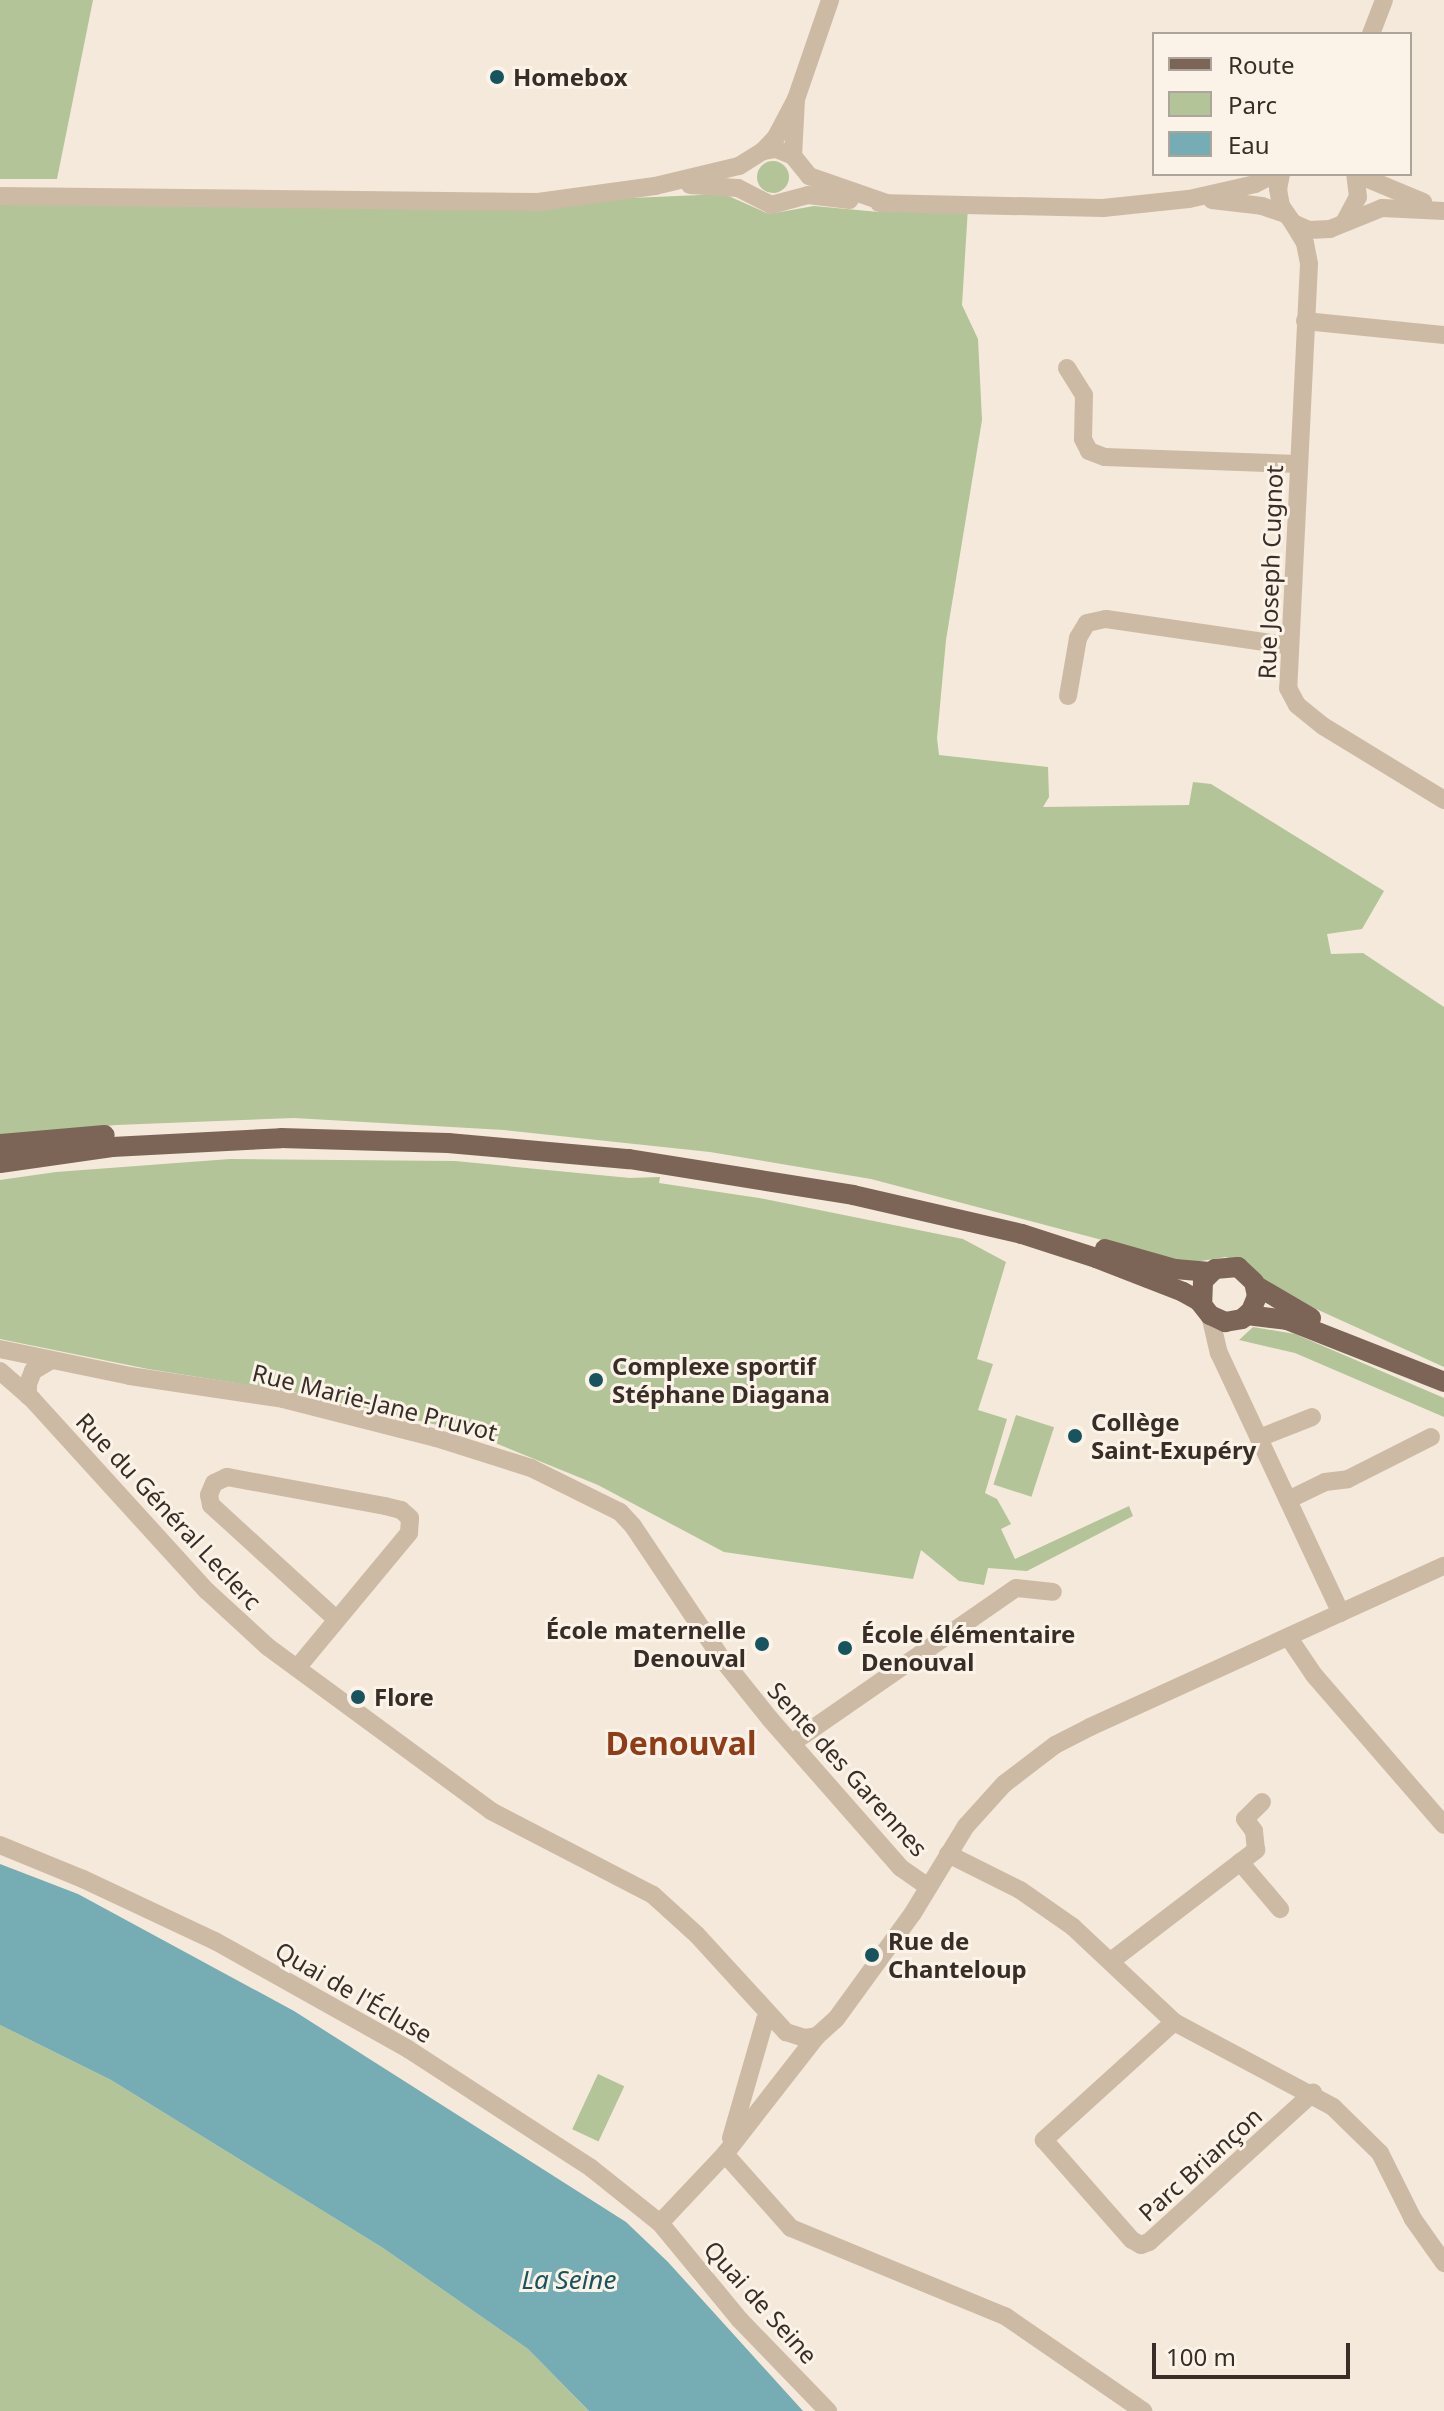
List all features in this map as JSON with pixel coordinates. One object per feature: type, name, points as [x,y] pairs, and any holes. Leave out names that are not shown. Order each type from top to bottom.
[{"type":"main road","points":[[0,1144],[122,1134],[274,1129],[453,1135],[605,1147],[748,1167],[869,1189],[1029,1227],[1175,1269],[1210,1272]]},
{"type":"main road","points":[[0,1163],[112,1147],[281,1138],[448,1143],[629,1159],[838,1192],[1022,1234],[1115,1265],[1190,1295],[1225,1322],[1242,1318],[1287,1320],[1444,1382]]},
{"type":"main road","points":[[1206,1310],[1201,1287],[1210,1272],[1221,1266],[1238,1267],[1248,1274],[1255,1285],[1310,1317],[1444,1373]]},
{"type":"main road","points":[[1242,1318],[1256,1301],[1255,1285]]},
{"type":"street","points":[[0,196],[538,202],[655,186],[739,166],[757,155],[776,137],[796,99],[830,0]]},
{"type":"street","points":[[1372,32],[1384,0]]},
{"type":"street","points":[[789,200],[800,186],[796,99]]},
{"type":"street","points":[[752,194],[746,177],[757,155],[781,149],[816,180],[890,204]]},
{"type":"street","points":[[655,186],[728,186],[752,194],[767,204],[808,195],[890,204],[1088,208],[1189,199],[1255,184],[1273,176]]},
{"type":"street","name":"Rue Joseph Cugnot","points":[[1278,176],[1278,193],[1305,243],[1309,264],[1288,688],[1297,705],[1323,726],[1444,800]]},
{"type":"street","name":"Rue Joseph Cugnot","points":[[1309,264],[1320,242],[1339,225],[1358,197],[1355,176]]},
{"type":"street","points":[[1360,176],[1444,210]]},
{"type":"street","points":[[1189,199],[1233,202],[1289,218],[1312,231],[1339,225],[1382,208],[1444,210]]},
{"type":"street","points":[[1305,321],[1444,335]]},
{"type":"street","points":[[1067,368],[1084,395],[1083,439],[1089,451],[1105,457],[1298,464]]},
{"type":"street","points":[[1068,696],[1078,638],[1087,623],[1106,619],[1290,646]]},
{"type":"street","points":[[1206,1310],[1222,1359],[1341,1613]]},
{"type":"street","points":[[1222,1359],[1228,1335],[1242,1318]]},
{"type":"street","name":"Rue Marie-Jane Pruvot","points":[[0,1349],[130,1376],[283,1399],[449,1441],[555,1478],[628,1519]]},
{"type":"street","points":[[28,1396],[33,1371],[51,1360]]},
{"type":"street","name":"Rue du Général Leclerc","points":[[0,1371],[28,1396],[207,1591],[297,1668],[491,1811],[653,1895],[697,1935],[786,2032],[808,2037]]},
{"type":"street","points":[[1259,1438],[1312,1417]]},
{"type":"street","points":[[1288,1500],[1325,1482],[1348,1479],[1431,1437]]},
{"type":"street","points":[[297,1668],[409,1533],[411,1523],[407,1514],[385,1506],[227,1477],[214,1483],[209,1495],[211,1505],[336,1619]]},
{"type":"street","name":"Sente des Garennes","points":[[628,1519],[719,1656],[901,1868],[928,1887]]},
{"type":"street","points":[[660,2223],[728,2149],[801,2059],[808,2037],[845,2006],[982,1805],[1055,1745],[1444,1566]]},
{"type":"street","points":[[792,1743],[1016,1588],[1053,1592]]},
{"type":"street","points":[[1289,1638],[1314,1675],[1444,1825]]},
{"type":"street","points":[[1111,1961],[1256,1850],[1254,1831],[1245,1819],[1262,1802]]},
{"type":"street","name":"Quai de l'Écluse","points":[[0,1845],[83,1879],[215,1941],[408,2049],[591,2168],[660,2223]]},
{"type":"street","points":[[948,1854],[1020,1890],[1073,1927],[1174,2022],[1313,2093],[1346,2118],[1380,2153],[1413,2219],[1444,2263]]},
{"type":"street","points":[[1240,1862],[1280,1909]]},
{"type":"street","points":[[728,2149],[769,2015]]},
{"type":"street","name":"Parc Briançon","points":[[1174,2022],[1044,2140],[1132,2240],[1141,2245],[1149,2242],[1313,2093]]},
{"type":"street","points":[[728,2149],[791,2228],[1005,2316],[1143,2411]]},
{"type":"street","name":"Quai de Seine","points":[[660,2223],[740,2320],[828,2411]]},
{"type":"green space","points":[[0,0],[93,0],[57,179],[0,179]]},
{"type":"green space","points":[[773,161],[784,166],[789,177],[784,188],[773,193],[762,188],[757,177],[762,166]]},
{"type":"green space","points":[[724,194],[769,214],[814,206],[879,212],[968,207],[962,305],[978,339],[982,420],[946,640],[937,738],[939,755],[1048,767],[1049,797],[1043,807],[1189,805],[1193,782],[1211,784],[1384,891],[1362,929],[1327,934],[1331,954],[1363,953],[1444,1007],[1444,1367],[1272,1289],[1249,1266],[1226,1257],[1189,1263],[871,1179],[710,1152],[504,1130],[294,1118],[116,1125],[0,1137],[0,196],[538,202]]},
{"type":"green space","name":"Complexe sportif Stéphane Diagana","points":[[230,1159],[455,1161],[630,1178],[660,1177],[659,1183],[759,1198],[963,1239],[1006,1262],[977,1359],[993,1364],[978,1410],[1007,1419],[985,1493],[997,1499],[1011,1524],[1001,1529],[1015,1559],[1129,1506],[1133,1516],[1027,1571],[988,1568],[984,1585],[959,1581],[921,1550],[913,1579],[724,1552],[598,1485],[468,1432],[293,1392],[148,1369],[0,1339],[0,1180],[56,1172]]},
{"type":"green space","points":[[1253,1327],[1295,1334],[1444,1398],[1444,1417],[1295,1353],[1239,1340]]},
{"type":"green space","points":[[1016,1415],[1054,1427],[1031,1497],[993,1484]]},
{"type":"green space","points":[[0,2025],[111,2080],[383,2248],[528,2349],[589,2411],[0,2411]]},
{"type":"green space","points":[[598,2074],[624,2086],[599,2142],[572,2129]]},
{"type":"water","name":"La Seine","points":[[0,1864],[78,1894],[294,2011],[626,2222],[668,2262],[803,2411],[589,2411],[528,2349],[383,2248],[111,2080],[0,2025]]},
{"type":"place","name":"Homebox","points":[[497,77]]},
{"type":"place","name":"Complexe sportif Stéphane Diagana","points":[[596,1380]]},
{"type":"place","name":"Collège Saint-Exupéry","points":[[1075,1436]]},
{"type":"place","name":"École maternelle Denouval","points":[[762,1644]]},
{"type":"place","name":"École élémentaire Denouval","points":[[845,1648]]},
{"type":"place","name":"Flore","points":[[358,1697]]},
{"type":"place","name":"Rue de Chanteloup","points":[[872,1955]]},
{"type":"district","name":"Denouval","points":[[681,1743]]}]
